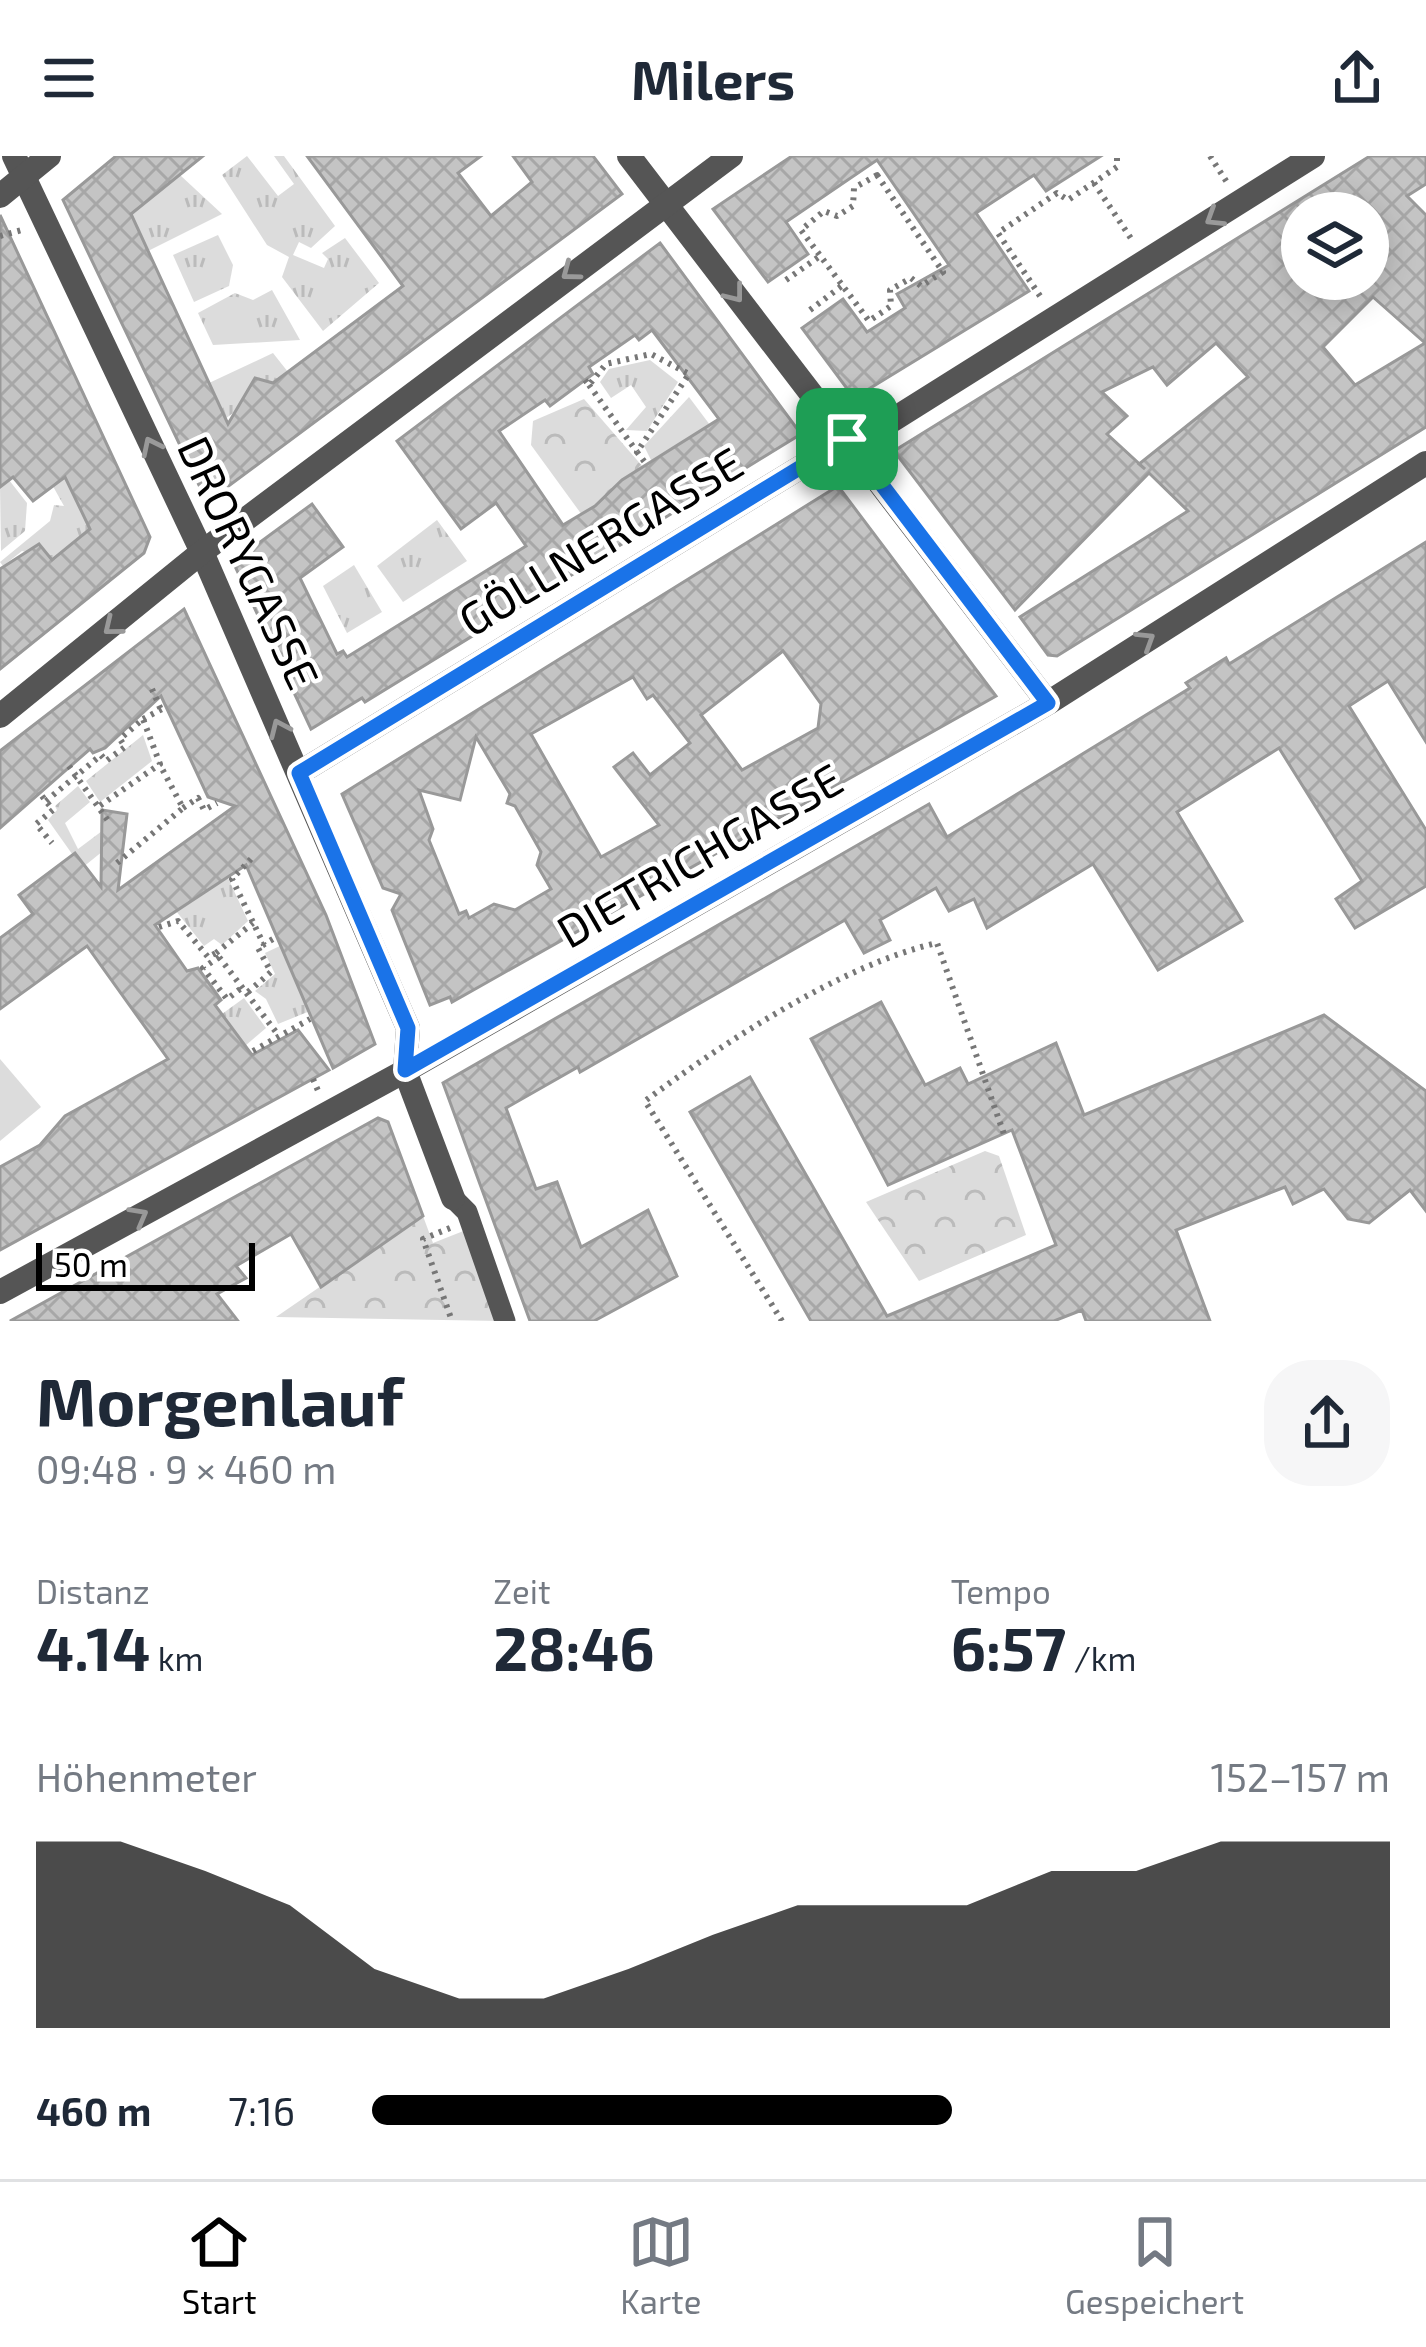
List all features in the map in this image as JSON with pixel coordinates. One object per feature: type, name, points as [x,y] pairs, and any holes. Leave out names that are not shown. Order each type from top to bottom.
[{"type":"street","points":[[0,196],[19,167],[50,156]]},
{"type":"street","points":[[629,156],[1048,703]]},
{"type":"street","points":[[0,716],[202,552],[664,201],[731,156]]},
{"type":"street","name":"GÖLLNERGASSE","points":[[299,773],[847,439],[883,426],[1313,156]]},
{"type":"street","name":"DRORYGASSE","points":[[19,167],[202,552],[408,1028],[405,1070],[453,1198],[466,1212],[505,1321]]},
{"type":"street","name":"DIETRICHGASSE","points":[[0,1292],[405,1070],[1048,703],[1426,463]]},
{"type":"path","points":[[1054,318],[998,233],[1057,194],[1067,200],[1094,183],[1117,167],[1118,156]]},
{"type":"path","points":[[877,175],[943,272],[921,286],[911,278],[890,290],[891,306],[869,321],[820,256],[801,230],[824,211],[837,216],[853,206],[854,188],[877,175]]},
{"type":"path","points":[[1094,183],[1146,261]]},
{"type":"path","points":[[0,236],[15,236],[29,224]]},
{"type":"path","points":[[786,280],[820,256]]},
{"type":"path","points":[[810,310],[843,285]]},
{"type":"path","points":[[637,452],[689,374],[651,354],[606,364],[587,382],[637,452],[647,465]]},
{"type":"path","points":[[52,843],[36,824],[53,810],[44,798],[101,755],[106,761],[125,747],[119,737],[163,709],[152,689]]},
{"type":"path","points":[[143,719],[182,808]]},
{"type":"path","points":[[98,807],[160,764]]},
{"type":"path","points":[[69,766],[110,822]]},
{"type":"path","points":[[117,863],[198,798],[204,810],[217,803]]},
{"type":"path","points":[[251,859],[232,879],[264,944]]},
{"type":"path","points":[[159,927],[178,922],[208,957],[217,955]]},
{"type":"path","points":[[253,923],[203,968],[227,999],[271,972],[258,948],[278,936]]},
{"type":"path","points":[[782,1321],[645,1101],[706,1055],[893,953],[937,943],[1004,1137]]},
{"type":"path","points":[[217,955],[279,1036]]},
{"type":"path","points":[[253,1051],[310,1018]]},
{"type":"path","points":[[430,1236],[423,1239],[452,1321]]},
{"type":"green space","points":[[247,156],[278,196],[294,184],[274,156],[284,156],[335,226],[311,248],[299,242],[293,255],[324,268],[328,259],[322,253],[345,238],[379,283],[323,331],[282,277],[289,257],[267,245],[222,175]]},
{"type":"green space","points":[[180,175],[222,214],[148,251],[131,214]]},
{"type":"green space","points":[[218,235],[233,265],[229,286],[194,302],[173,255]]},
{"type":"green space","points":[[272,290],[300,340],[213,345],[198,313],[235,293],[253,300]]},
{"type":"green space","points":[[273,353],[288,372],[273,383],[253,380],[252,399],[225,419],[209,383]]},
{"type":"green space","points":[[650,360],[678,382],[647,431],[626,430],[646,407],[631,385],[611,398],[600,382],[609,369]]},
{"type":"green space","points":[[689,397],[710,425],[652,462],[644,446]]},
{"type":"green space","points":[[584,399],[643,467],[582,515],[531,445],[533,421]]},
{"type":"green space","points":[[55,457],[90,529],[52,560],[22,551],[3,566],[0,562],[50,521],[54,505],[64,506],[40,463]]},
{"type":"green space","points":[[9,480],[27,503],[25,531],[1,551],[0,487]]},
{"type":"green space","points":[[437,520],[467,561],[403,602],[377,566]]},
{"type":"green space","points":[[354,565],[382,612],[347,633],[323,586]]},
{"type":"green space","points":[[143,735],[152,761],[100,802],[86,781]]},
{"type":"green space","points":[[78,786],[90,802],[65,823],[78,849],[102,831],[119,838],[82,868],[48,820],[55,806]]},
{"type":"green space","points":[[228,878],[248,921],[222,945],[214,939],[204,946],[176,911]]},
{"type":"green space","points":[[282,945],[310,1011],[278,1024],[266,999],[255,991],[275,974],[265,953]]},
{"type":"green space","points":[[244,998],[266,1028],[245,1046],[222,1014]]},
{"type":"green space","points":[[0,1059],[41,1107],[0,1141]]},
{"type":"green space","points":[[985,1151],[999,1156],[1026,1235],[919,1281],[866,1202]]},
{"type":"green space","points":[[423,1216],[433,1243],[466,1230],[499,1321],[276,1317]]},
{"type":"building","points":[[116,156],[203,156],[131,214],[228,424],[255,378],[273,383],[403,286],[307,156],[481,156],[458,173],[491,216],[532,182],[513,156],[593,156],[622,194],[207,502],[63,200]]},
{"type":"building","points":[[792,156],[1101,156],[1046,191],[1034,175],[976,213],[1029,291],[854,398],[802,328],[843,299],[867,332],[905,308],[897,294],[949,265],[877,160],[786,222],[808,254],[768,282],[713,209]]},
{"type":"building","points":[[1370,156],[1426,156],[1426,184],[1407,196],[1426,215],[1426,427],[1057,656],[1048,655],[1020,617],[1188,511],[1149,473],[1015,610],[894,451],[1281,211],[1281,300],[1370,300],[1323,347],[1355,385],[1425,343],[1376,300],[1389,300],[1389,192],[1312,192]],"holes":[[[1216,343],[1248,377],[1139,464],[1107,434],[1127,416],[1102,392],[1153,367],[1167,385]]]},
{"type":"building","points":[[0,215],[150,537],[144,553],[0,669],[0,569],[39,544],[52,560],[90,529],[65,477],[33,501],[13,477],[0,487]]},
{"type":"building","points":[[660,243],[801,434],[365,702],[362,698],[311,729],[233,562],[312,504],[343,547],[300,578],[337,654],[343,651],[347,657],[526,546],[496,503],[461,529],[397,441]],"holes":[[[652,330],[719,419],[622,480],[595,506],[563,525],[499,431],[545,400],[550,406],[593,374],[589,367],[635,335],[639,340]]]},
{"type":"building","points":[[838,486],[996,696],[452,1002],[450,997],[430,1005],[392,910],[401,894],[383,888],[342,794]],"holes":[[[783,651],[821,704],[818,728],[742,770],[701,715]],[[633,677],[647,699],[653,695],[690,743],[650,775],[633,753],[614,767],[659,825],[601,857],[531,734]],[[476,737],[510,794],[507,803],[515,806],[541,852],[537,865],[551,889],[515,910],[494,904],[469,918],[466,911],[459,914],[429,840],[433,829],[419,790],[460,800]]]},
{"type":"building","points":[[1426,542],[1426,742],[1388,681],[1349,706],[1426,830],[1426,886],[1355,928],[1336,899],[1362,881],[1279,748],[1177,812],[1242,921],[1158,970],[1093,864],[987,928],[974,899],[949,911],[936,888],[880,920],[890,940],[864,953],[845,920],[580,1072],[578,1067],[506,1108],[536,1189],[557,1182],[581,1247],[648,1210],[677,1276],[594,1321],[530,1321],[443,1083],[929,804],[947,837],[1190,688],[1186,683],[1226,658],[1229,664]]},
{"type":"building","points":[[184,609],[326,915],[375,1044],[333,1068],[246,865],[155,925],[187,971],[198,968],[221,1000],[215,1005],[252,1055],[298,1030],[329,1070],[0,1250],[0,1167],[40,1145],[65,1116],[168,1059],[87,946],[0,1009],[0,938],[33,914],[19,895],[75,853],[101,887],[102,810],[127,814],[118,890],[235,806],[208,797],[161,696],[105,748],[93,753],[90,749],[0,828],[0,751]]},
{"type":"building","points":[[881,1002],[925,1085],[960,1068],[968,1084],[1056,1043],[1084,1115],[1324,1015],[1426,1091],[1426,1211],[1410,1190],[1369,1223],[1348,1219],[1324,1189],[1293,1204],[1285,1187],[1176,1230],[1210,1321],[1086,1321],[1082,1310],[1054,1321],[811,1321],[690,1112],[750,1077],[887,1316],[1056,1245],[1012,1130],[888,1185],[811,1039]]},
{"type":"building","points":[[378,1118],[388,1122],[423,1216],[321,1287],[291,1234],[236,1266],[246,1278],[217,1294],[238,1321],[10,1321]]},
{"type":"route","points":[[847,439],[1048,703],[405,1070],[408,1028],[299,773],[847,439]]}]
